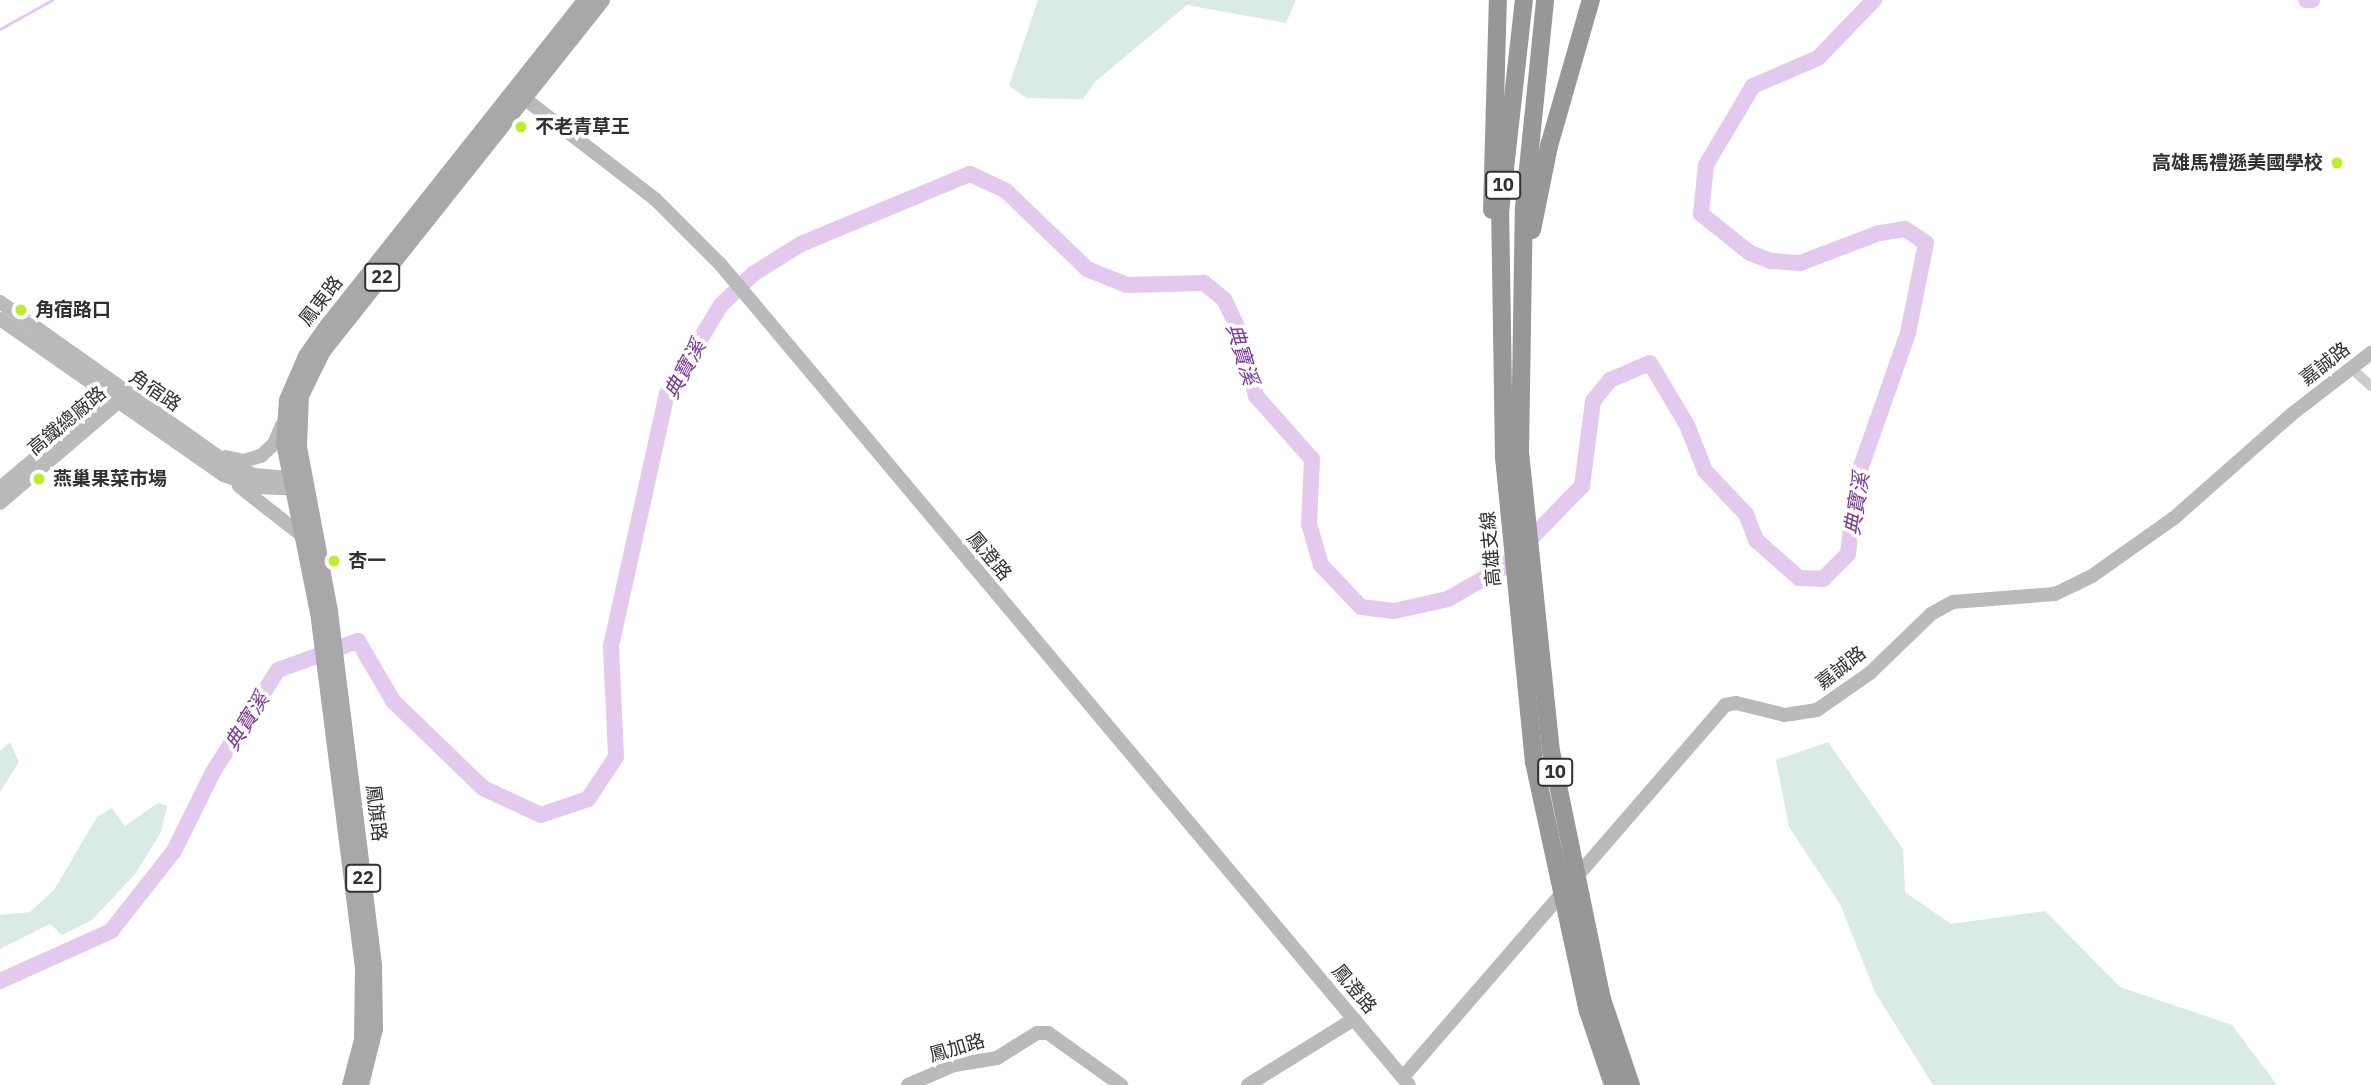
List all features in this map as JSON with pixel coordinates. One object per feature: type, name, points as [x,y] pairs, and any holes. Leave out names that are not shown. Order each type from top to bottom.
[{"type":"highway","points":[[1498,0],[1490,181],[1502,372]]},
{"type":"highway","name":"高雄支線","points":[[1524,0],[1500,213],[1502,372],[1551,751],[1602,999],[1631,1085]]},
{"type":"highway","name":"高雄支線","points":[[1545,0],[1524,208],[1523,274],[1512,454],[1534,762],[1588,1011],[1613,1085]]},
{"type":"highway","points":[[1523,274],[1549,146],[1591,0]]},
{"type":"highway","points":[[1583,33],[1598,0]]},
{"type":"main road","name":"鳳東路","points":[[324,612],[303,537],[298,484],[297,421],[311,370],[519,95],[586,0]]},
{"type":"main road","name":"鳳東路","points":[[324,612],[284,419],[292,384],[306,356],[519,95],[602,0]]},
{"type":"main road","name":"22","points":[[324,612],[331,672]]},
{"type":"main road","name":"鳳旗路","points":[[331,672],[363,968],[362,1040],[350,1085]]},
{"type":"main road","name":"鳳旗路","points":[[331,672],[374,965],[375,1029],[361,1085]]},
{"type":"street","name":"鳳澄路","points":[[519,95],[655,199],[721,265],[1406,1081]]},
{"type":"street","name":"角宿路","points":[[0,302],[118,396],[224,475],[255,487],[298,484]]},
{"type":"street","name":"角宿路","points":[[0,319],[118,396],[245,473],[298,484]]},
{"type":"street","name":"嘉誠路","points":[[1406,1081],[1725,705],[1736,703],[1785,715],[1816,710],[1870,673],[1931,614],[1953,602],[2055,594],[2092,576],[2174,518],[2292,414],[2371,353]]},
{"type":"street","points":[[2351,368],[2371,386]]},
{"type":"street","name":"高鐵總廠路","points":[[0,488],[118,396]]},
{"type":"street","name":"高鐵總廠路","points":[[0,503],[118,396]]},
{"type":"street","points":[[208,451],[236,461],[261,456],[274,444],[284,419]]},
{"type":"street","points":[[224,475],[303,537]]},
{"type":"street","points":[[1248,1085],[1354,1019]]},
{"type":"street","name":"鳳加路","points":[[908,1085],[954,1065],[997,1058],[1037,1033],[1048,1033],[1121,1085]]},
{"type":"shaded area","points":[[1038,0],[1296,0],[1286,23],[1187,5],[1095,82],[1083,99],[1027,98],[1009,86]]},
{"type":"shaded area","points":[[10,742],[19,762],[0,792],[0,751]]},
{"type":"shaded area","points":[[1828,742],[1903,849],[1905,892],[1951,924],[2045,911],[2120,987],[2232,1025],[2277,1085],[1933,1085],[1875,992],[1840,904],[1789,827],[1776,760]]},
{"type":"shaded area","points":[[158,803],[167,806],[161,832],[136,873],[92,920],[62,935],[50,924],[0,949],[0,915],[30,912],[54,890],[97,817],[112,808],[125,826]]},
{"type":"waterway","points":[[0,29],[52,0]]},
{"type":"waterway","name":"典寶溪","points":[[0,981],[111,931],[174,851],[213,772],[278,670],[358,641],[393,701],[483,788],[541,815],[588,799],[616,757],[611,646],[667,394],[721,305],[753,274],[801,244],[970,174],[1005,190],[1087,269],[1127,285],[1204,283],[1224,299],[1242,337],[1256,396],[1312,459],[1309,524],[1321,565],[1361,607],[1394,611],[1448,599],[1502,568],[1582,486],[1593,401],[1610,380],[1650,363],[1687,425],[1705,471],[1746,514],[1756,540],[1799,578],[1823,579],[1848,554],[1857,478],[1908,333],[1926,243],[1905,229],[1879,233],[1800,263],[1771,261],[1750,253],[1701,214],[1706,165],[1753,86],[1818,58],[1874,0]]},
{"type":"waterway","name":"典寶溪","points":[[2306,0],[2312,0]]},
{"type":"place","name":"不老青草王","points":[[521,127]]},
{"type":"place","name":"高雄馬禮遜美國學校","points":[[2337,163]]},
{"type":"place","name":"角宿路口","points":[[21,310]]},
{"type":"place","name":"燕巢果菜市場","points":[[39,479]]},
{"type":"place","name":"杏一","points":[[334,561]]}]
